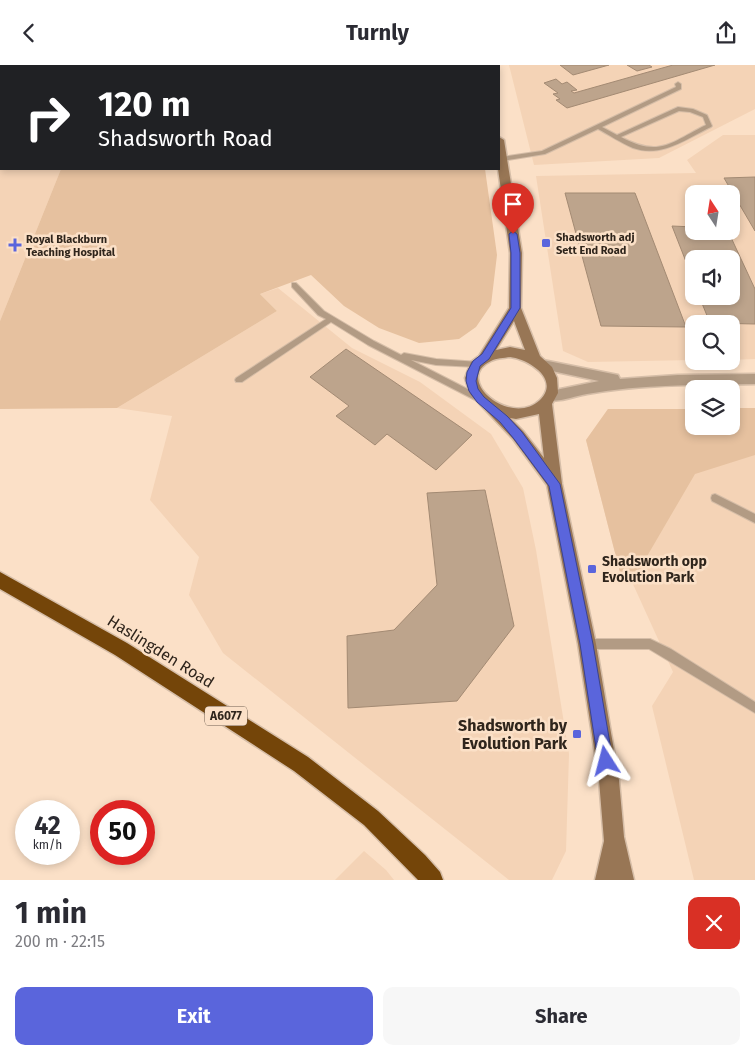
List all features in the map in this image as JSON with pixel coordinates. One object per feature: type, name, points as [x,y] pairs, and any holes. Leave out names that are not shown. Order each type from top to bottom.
[{"type":"highway","name":"Haslingden Road","points":[[0,580],[122,649],[301,764],[371,818],[432,880]]},
{"type":"main road","points":[[500,147],[516,253],[515,308],[539,362],[550,375],[553,385],[548,399],[554,484],[587,644],[609,780],[614,837],[622,880]]},
{"type":"main road","points":[[515,308],[472,372],[471,381],[474,391],[518,435],[554,484]]},
{"type":"main road","points":[[481,360],[497,353],[510,352],[523,354],[539,362]]},
{"type":"main road","points":[[484,402],[499,410],[512,413],[536,409],[548,399]]},
{"type":"main road","points":[[606,880],[614,837]]},
{"type":"street","points":[[539,362],[627,381]]},
{"type":"street","points":[[548,399],[581,387],[627,381],[755,379]]},
{"type":"lane","points":[[502,159],[543,153],[679,88],[678,85]]},
{"type":"lane","points":[[597,126],[617,137],[638,147],[658,149],[710,126],[705,116],[691,109],[678,109],[617,137]]},
{"type":"lane","points":[[294,285],[321,313],[394,355],[484,402]]},
{"type":"lane","points":[[239,380],[331,319]]},
{"type":"lane","points":[[394,355],[436,362],[481,360]]},
{"type":"lane","points":[[715,498],[755,519]]},
{"type":"lane","points":[[587,644],[650,644],[755,708]]},
{"type":"shaded area","points":[[509,65],[755,65],[755,109],[659,158],[534,165]]},
{"type":"shaded area","points":[[723,135],[755,135],[755,359],[740,360],[740,315],[685,315],[685,360],[588,362],[563,351],[536,176],[696,173],[687,160]]},
{"type":"shaded area","name":"Royal Blackburn Teaching Hospital","points":[[0,170],[61,170],[0,321]]},
{"type":"shaded area","points":[[61,170],[485,170],[497,255],[491,305],[476,327],[459,339],[419,343],[379,328],[344,306],[311,275],[260,294],[277,311],[117,408],[0,409],[0,321]]},
{"type":"shaded area","points":[[278,288],[352,348],[420,382],[491,434],[523,488],[536,550],[569,754],[566,851],[552,880],[509,880],[223,653],[189,595],[199,557],[150,500],[172,416],[117,408],[277,311],[260,294]]},
{"type":"shaded area","points":[[740,408],[755,408],[755,880],[694,880],[652,706],[673,672],[632,582],[622,580],[586,440],[608,409],[685,409],[685,435],[740,435]]},
{"type":"shaded area","points":[[740,408],[755,408],[755,455],[695,474],[632,582],[622,580],[586,440],[608,409],[685,409],[685,435],[740,435]]},
{"type":"shaded area","points":[[364,851],[386,870],[394,880],[335,880]]},
{"type":"building","points":[[560,65],[609,65],[573,75]]},
{"type":"building","points":[[627,65],[649,65],[652,67],[637,71]]},
{"type":"building","points":[[673,65],[715,65],[567,108],[556,100],[560,99],[553,94],[558,93],[544,83],[556,79],[562,84],[567,82],[577,90],[571,91],[574,93]]},
{"type":"building","points":[[755,177],[755,231],[740,205],[740,185],[728,185],[724,178]]},
{"type":"building","points":[[565,193],[635,193],[685,324],[685,327],[601,326]]},
{"type":"building","points":[[672,226],[685,227],[685,240],[732,240],[737,250],[685,250],[685,259]]},
{"type":"building","points":[[740,257],[755,289],[755,324],[740,324],[740,315],[707,315],[703,305],[740,305]]},
{"type":"building","points":[[346,349],[472,435],[436,470],[387,434],[375,445],[336,416],[349,406],[310,377]]},
{"type":"building","points":[[485,490],[514,626],[457,701],[348,708],[347,636],[394,630],[437,585],[427,493]]},
{"type":"place","name":"Shadsworth adj Sett End Road","points":[[546,243]]},
{"type":"place","name":"Royal Blackburn Teaching Hospital","points":[[15,245]]},
{"type":"place","name":"Shadsworth opp Evolution Park","points":[[592,569]]},
{"type":"place","name":"Shadsworth by Evolution Park","points":[[577,734]]},
{"type":"route","points":[[513,234],[516,253],[515,308],[485,357],[476,364],[472,372],[471,381],[474,391],[480,399],[518,435],[554,484],[587,644],[606,761]]}]
